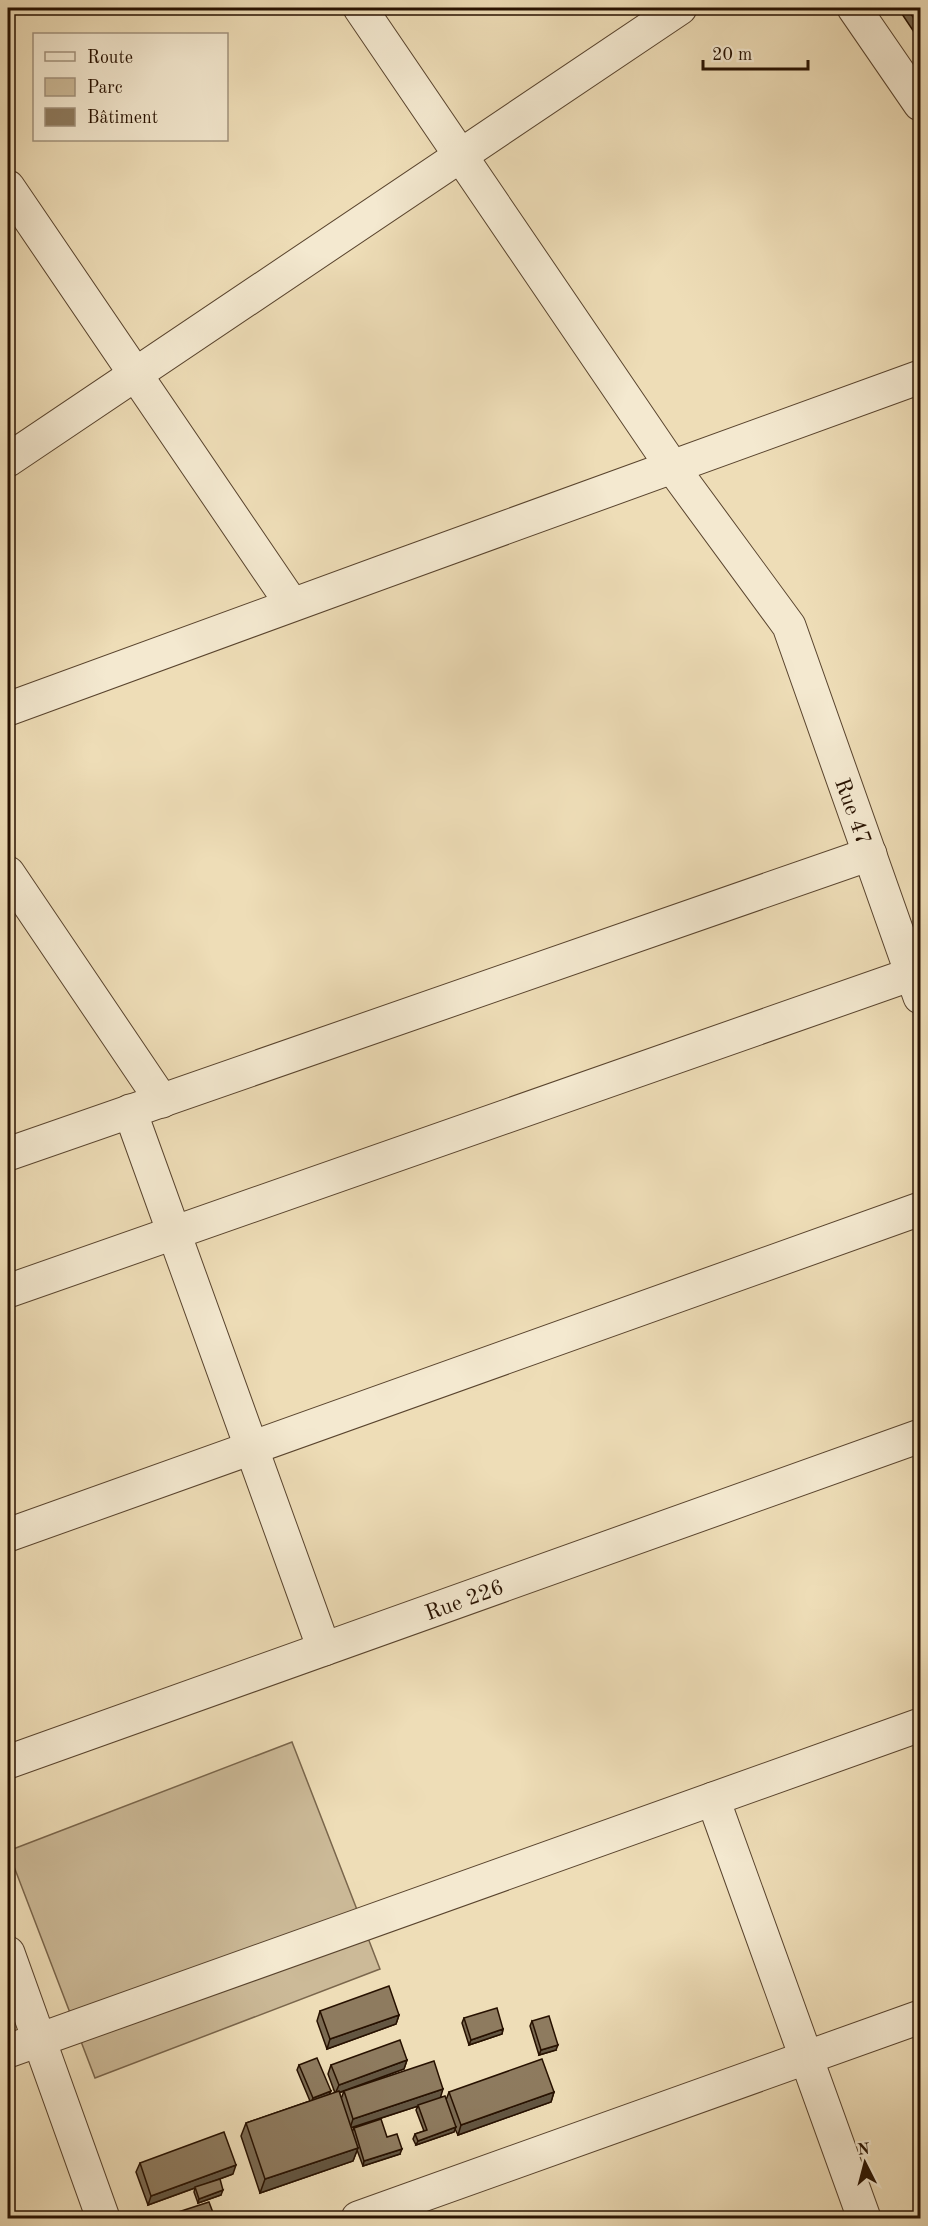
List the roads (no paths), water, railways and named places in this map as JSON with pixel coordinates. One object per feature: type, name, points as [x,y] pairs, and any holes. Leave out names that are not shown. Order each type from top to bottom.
[{"type":"street","name":"Rue 47","points":[[360,8],[673,468],[789,626],[916,985]]},
{"type":"street","points":[[8,460],[680,8]]},
{"type":"street","points":[[855,8],[921,104]]},
{"type":"street","points":[[8,187],[291,603]]},
{"type":"street","points":[[8,709],[291,603],[673,468],[921,377]]},
{"type":"street","points":[[8,1154],[870,854]]},
{"type":"street","points":[[8,873],[162,1101]]},
{"type":"street","points":[[8,1291],[173,1233],[916,985]]},
{"type":"street","points":[[130,1112],[324,1649]]},
{"type":"street","points":[[8,1535],[921,1209]]},
{"type":"street","name":"Rue 226","points":[[8,1762],[921,1436]]},
{"type":"street","points":[[8,2051],[921,1725]]},
{"type":"street","points":[[713,1799],[864,2218]]},
{"type":"street","points":[[8,1953],[103,2218]]},
{"type":"street","points":[[358,2218],[921,2017]]}]
